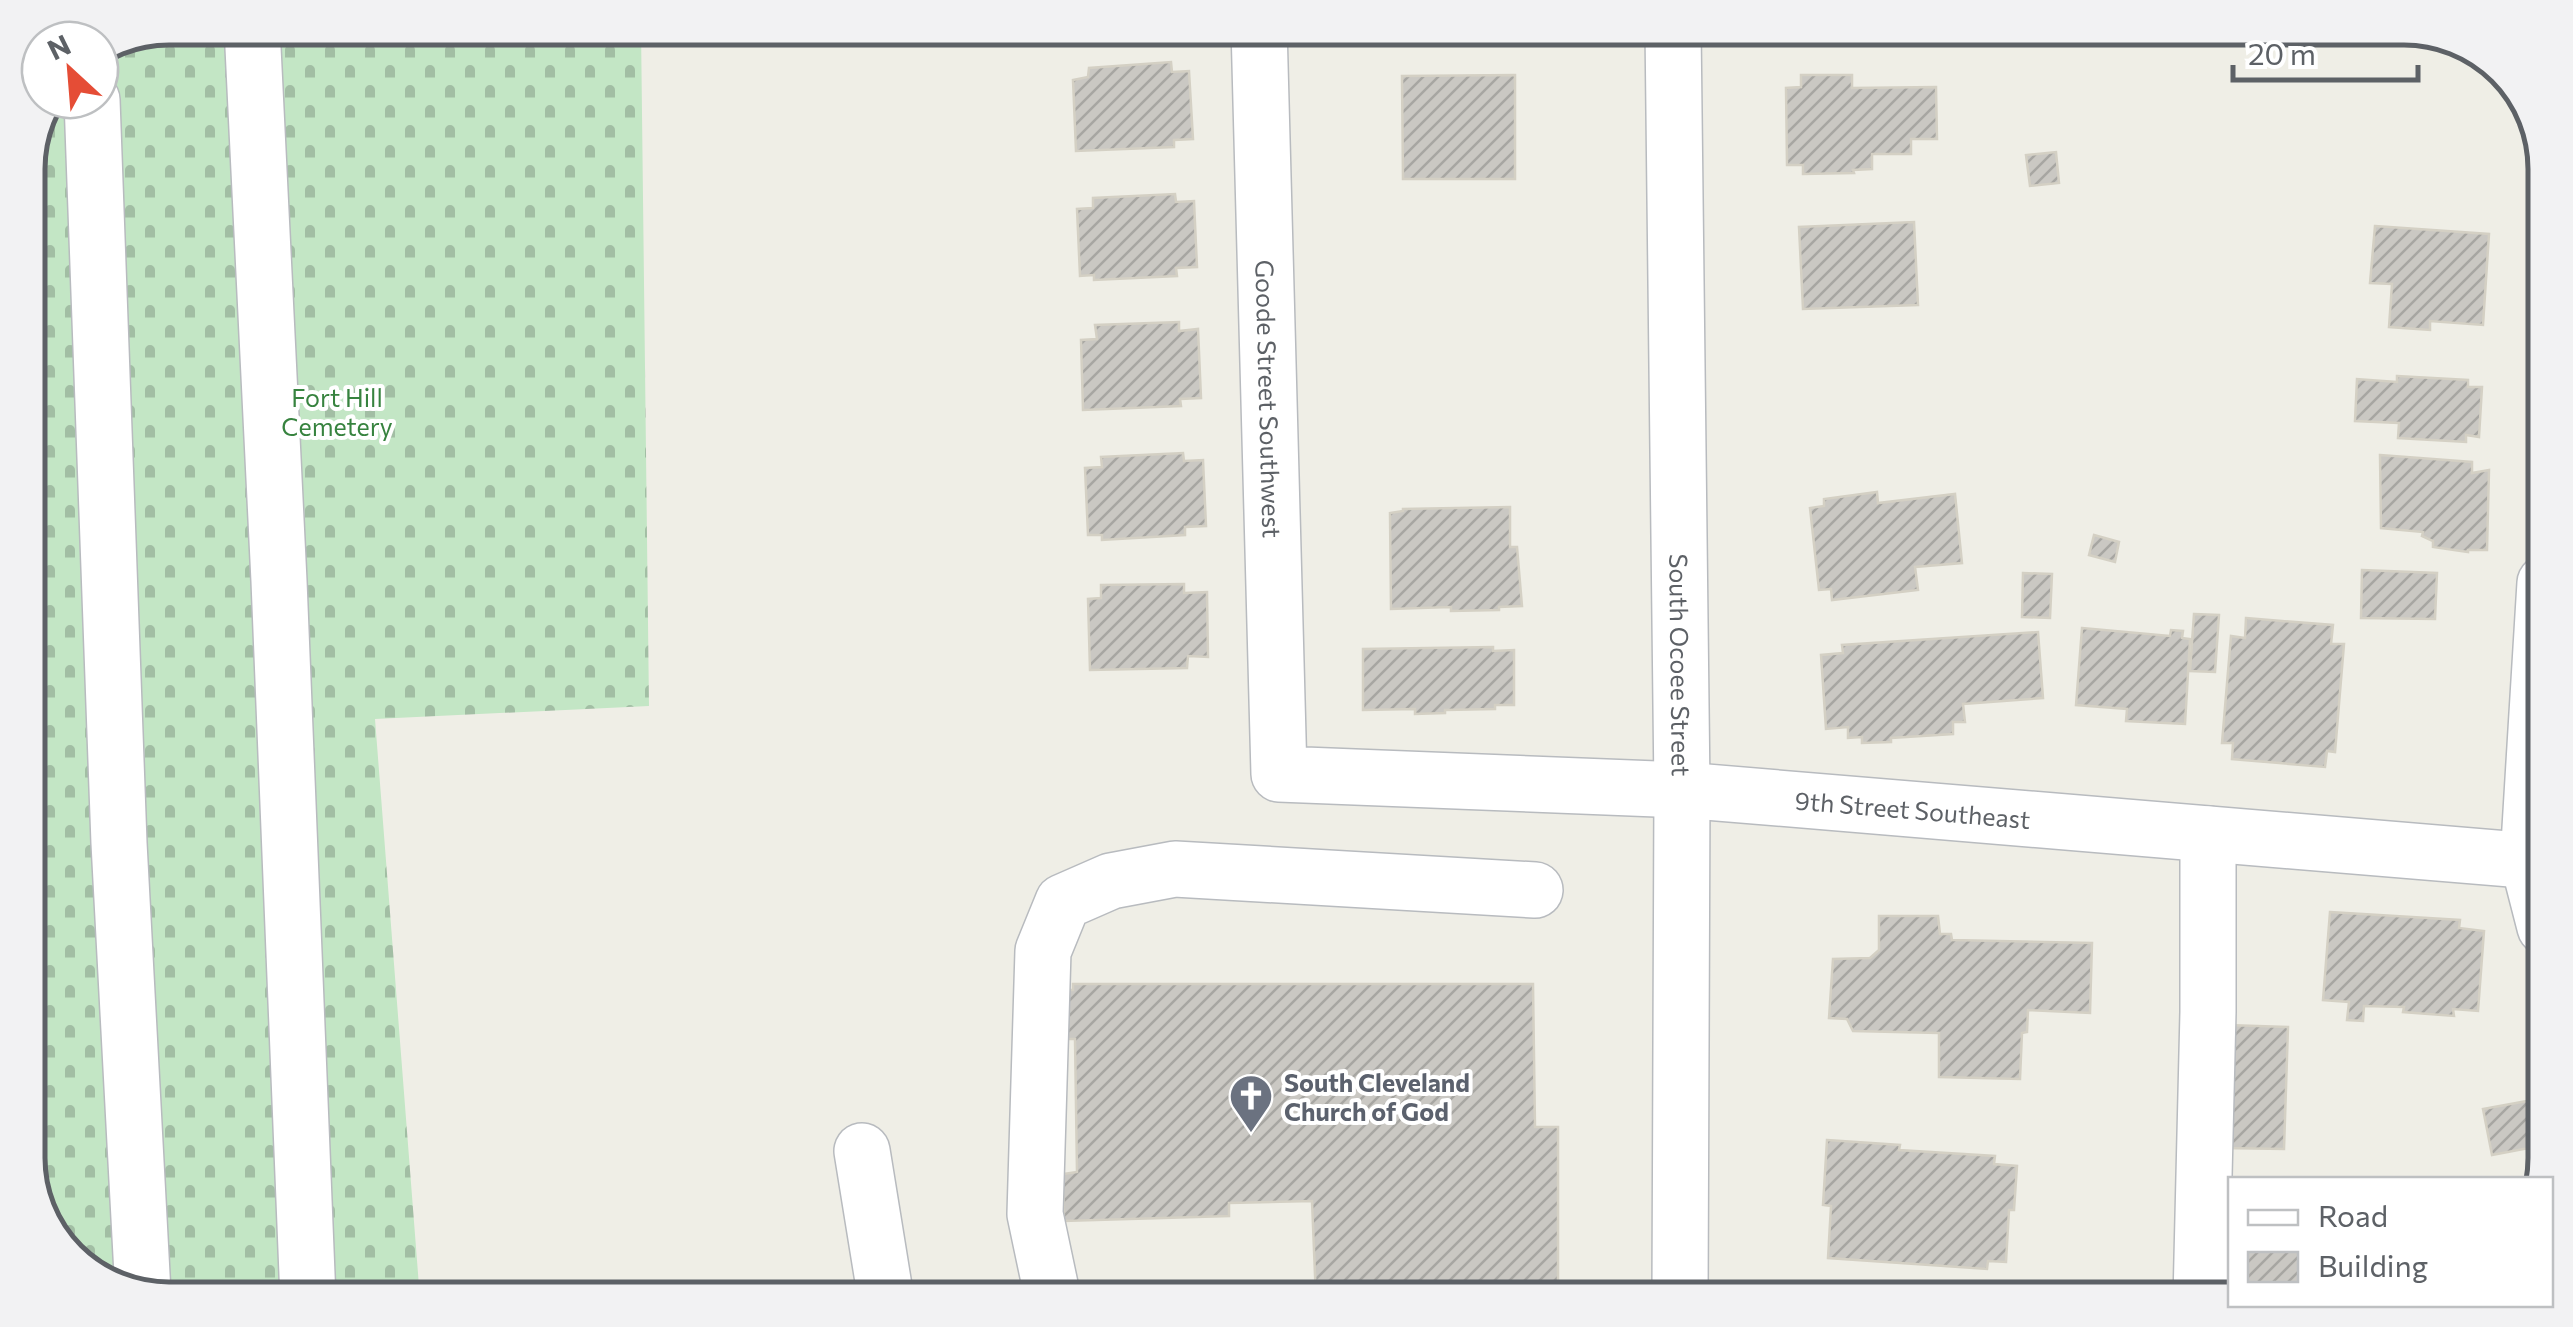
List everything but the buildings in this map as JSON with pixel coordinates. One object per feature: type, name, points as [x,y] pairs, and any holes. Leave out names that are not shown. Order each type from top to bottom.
[{"type":"street","points":[[253,45],[307,1282]]},
{"type":"street","name":"Goode Street Southwest","points":[[1260,45],[1278,774]]},
{"type":"street","name":"South Ocoee Street","points":[[1673,45],[1682,790],[1680,1282]]},
{"type":"street","points":[[93,120],[119,843],[142,1279]]},
{"type":"street","name":"9th Street Southeast","points":[[1278,774],[1682,790],[2528,860]]},
{"type":"street","points":[[2200,1282],[2208,834]]},
{"type":"street","points":[[1049,1282],[1034,1214],[1044,951],[1063,902],[1111,881],[1175,868],[1535,890]]},
{"type":"street","points":[[862,1151],[883,1282]]},
{"type":"green space","name":"Fort Hill Cemetery","points":[[641,45],[649,706],[375,719],[419,1282],[169,1282],[137,1278],[114,1269],[87,1251],[66,1227],[52,1198],[45,1166],[45,161],[56,120],[120,120],[120,56],[153,46]]},
{"type":"place","name":"South Cleveland Church of God","points":[[1251,1134]]}]
